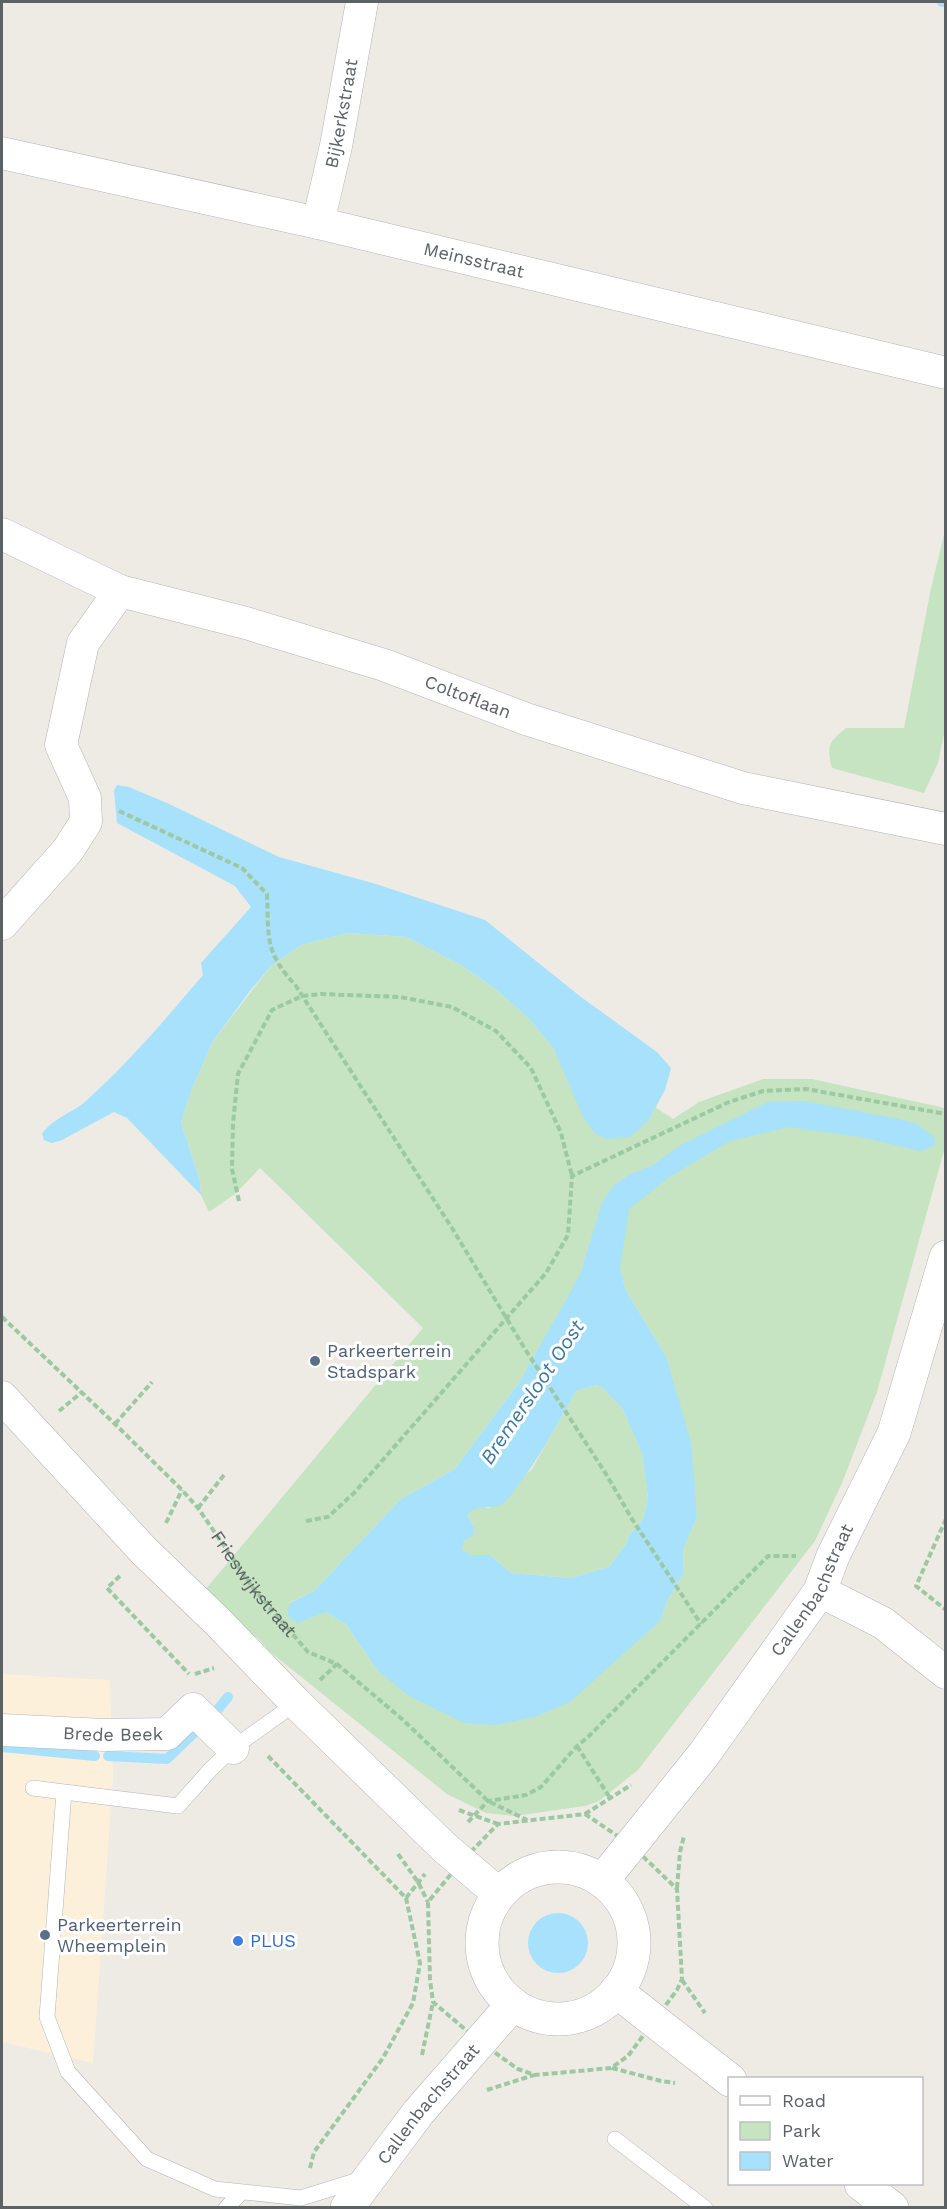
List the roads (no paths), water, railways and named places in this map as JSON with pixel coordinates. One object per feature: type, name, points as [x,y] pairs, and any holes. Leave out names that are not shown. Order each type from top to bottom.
[{"type":"street","name":"Bijkerkstraat","points":[[318,223],[336,146],[362,2]]},
{"type":"street","name":"Meinsstraat","points":[[2,153],[318,223],[945,373]]},
{"type":"street","name":"Coltoflaan","points":[[2,534],[120,591],[246,623],[384,665],[526,719],[743,788],[945,829]]},
{"type":"street","points":[[2,924],[68,850],[86,822],[85,798],[61,745],[83,644],[120,591]]},
{"type":"street","name":"Callenbachstraat","points":[[602,1881],[704,1754],[820,1591],[833,1556],[894,1433],[945,1257]]},
{"type":"street","points":[[2,1397],[144,1551],[445,1848],[499,1894]]},
{"type":"street","points":[[820,1591],[883,1623],[945,1673]]},
{"type":"street","name":"Brede Beek","points":[[2,1730],[104,1735],[167,1734],[193,1709],[233,1748]]},
{"type":"street","points":[[573,1868],[602,1881],[621,1901],[632,1926],[633,1954],[624,1980],[616,1991],[594,2010],[567,2018],[538,2017],[525,2012],[500,1992],[490,1977],[484,1960],[483,1926],[489,1909],[499,1894],[518,1879],[540,1869],[573,1868]]},
{"type":"street","points":[[616,1991],[728,2079]]},
{"type":"street","name":"Callenbachstraat","points":[[347,2208],[418,2113],[513,2004]]},
{"type":"street","points":[[862,2185],[892,2208]]},
{"type":"lane","points":[[33,1788],[178,1806],[211,1768],[233,1748],[296,1703]]},
{"type":"lane","points":[[64,1792],[47,2017],[68,2072],[147,2158],[215,2189],[301,2198],[371,2176]]},
{"type":"lane","points":[[615,2139],[705,2208]]},
{"type":"lane","points":[[226,2208],[242,2192]]},
{"type":"water","points":[[117,785],[129,787],[167,803],[279,857],[376,884],[485,920],[581,997],[657,1052],[671,1068],[665,1090],[648,1121],[630,1137],[606,1139],[595,1133],[583,1117],[554,1049],[530,1020],[498,991],[461,965],[406,937],[348,933],[301,945],[271,966],[213,1041],[191,1091],[181,1122],[200,1181],[201,1195],[127,1118],[114,1112],[60,1141],[51,1143],[44,1140],[42,1134],[46,1128],[86,1101],[161,1024],[203,975],[201,963],[251,907],[235,886],[117,823],[114,790]]},
{"type":"water","points":[[804,1101],[915,1123],[934,1137],[935,1146],[920,1151],[861,1137],[789,1127],[730,1141],[671,1176],[629,1209],[620,1268],[626,1291],[666,1356],[691,1442],[697,1517],[683,1550],[684,1573],[667,1601],[661,1620],[570,1702],[535,1717],[496,1725],[464,1723],[409,1696],[378,1671],[346,1624],[325,1612],[298,1623],[287,1616],[290,1603],[314,1591],[401,1499],[455,1469],[520,1381],[580,1275],[602,1203],[613,1186],[629,1175],[653,1165],[681,1145],[768,1102]],"holes":[[[596,1385],[602,1387],[622,1408],[642,1453],[648,1498],[643,1519],[609,1567],[571,1578],[511,1573],[490,1555],[471,1555],[462,1550],[464,1541],[474,1535],[474,1527],[467,1515],[477,1508],[495,1507],[506,1501],[541,1453],[576,1391]]]},
{"type":"water","points":[[558,1913],[575,1918],[583,1926],[588,1943],[583,1960],[575,1968],[558,1973],[541,1968],[533,1960],[528,1943],[533,1926],[541,1918]]},
{"type":"waterway","name":"Bremersloot Oost","points":[[214,1714],[228,1697]]},
{"type":"waterway","name":"Bremersloot Oost","points":[[108,1756],[167,1759],[195,1732]]},
{"type":"waterway","name":"Bremersloot Oost","points":[[2,1747],[95,1756]]},
{"type":"place","name":"Parkeerterrein Stadspark","points":[[315,1361]]},
{"type":"place","name":"Parkeerterrein Wheemplein","points":[[45,1935]]},
{"type":"place","name":"PLUS","points":[[238,1941]]}]
